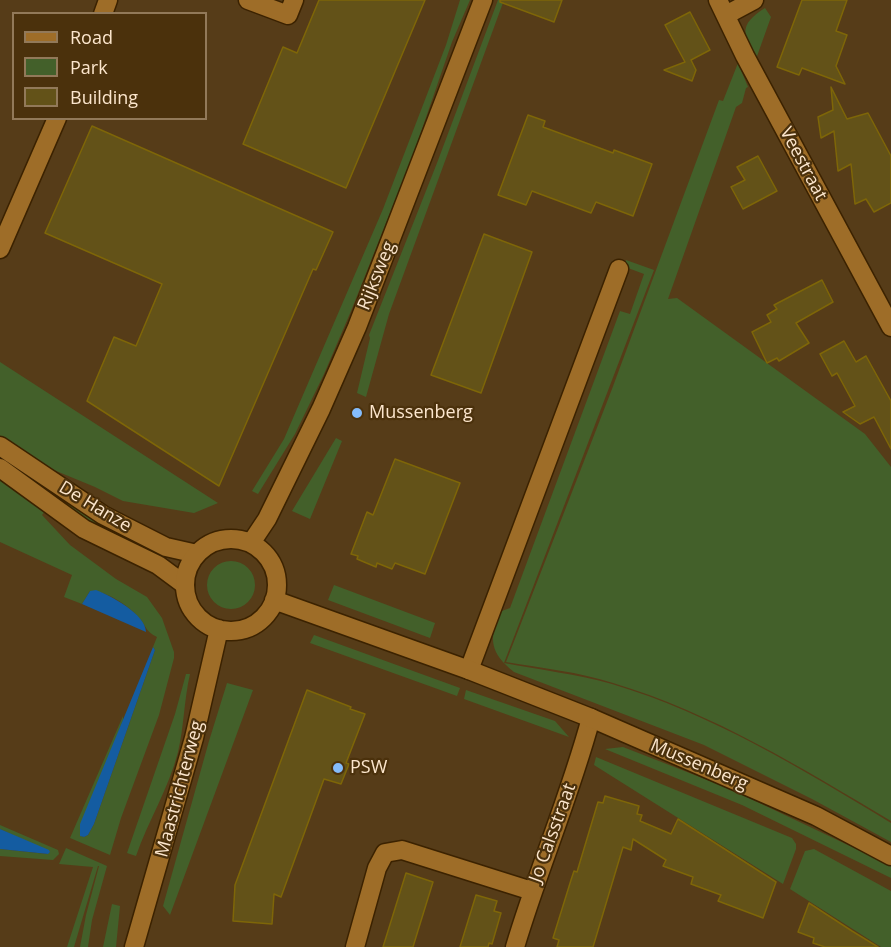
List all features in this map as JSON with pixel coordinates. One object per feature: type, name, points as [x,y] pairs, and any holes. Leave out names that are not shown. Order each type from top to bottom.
[{"type":"street","points":[[248,0],[288,15],[294,0]]},
{"type":"street","name":"Rijksweg","points":[[251,543],[267,519],[321,409],[357,327],[483,0]]},
{"type":"street","points":[[722,8],[754,0]]},
{"type":"street","name":"Veestraat","points":[[722,8],[745,56],[891,327]]},
{"type":"street","points":[[0,249],[56,120]]},
{"type":"street","points":[[469,670],[619,269]]},
{"type":"street","name":"De Hanze","points":[[0,446],[103,515],[166,547],[197,554]]},
{"type":"street","name":"De Hanze","points":[[0,468],[84,529],[158,565],[185,585]]},
{"type":"street","points":[[237,539],[251,543],[263,552],[273,567],[277,585],[274,600],[261,619],[249,627],[236,630],[219,629],[197,616],[186,597],[185,585],[188,568],[197,554],[206,546],[220,540],[237,539]]},
{"type":"street","name":"Mussenberg","points":[[274,600],[469,670],[591,718],[816,816],[891,856]]},
{"type":"street","name":"Maastrichterweg","points":[[134,947],[194,738],[219,629]]},
{"type":"street","name":"Jo Calsstraat","points":[[516,947],[532,891],[591,718]]},
{"type":"street","points":[[355,947],[376,868],[385,853],[402,850],[532,891]]},
{"type":"green space","points":[[460,0],[470,0],[452,42],[412,158],[351,311],[295,434],[258,494],[252,491],[284,439],[383,209],[446,45]]},
{"type":"green space","points":[[498,0],[504,0],[389,314],[366,397],[357,393],[369,335]]},
{"type":"green space","points":[[765,8],[771,17],[756,59],[746,36],[747,25],[756,14]]},
{"type":"green space","points":[[738,63],[748,87],[742,103],[736,107],[668,299],[677,298],[865,434],[891,467],[891,821],[756,743],[650,695],[600,679],[506,662],[612,389],[719,100],[723,101]]},
{"type":"green space","points":[[626,260],[654,270],[504,663],[496,652],[493,638],[499,612],[510,608],[620,311],[630,314],[644,274],[628,268]]},
{"type":"green space","points":[[0,362],[218,503],[194,513],[123,501],[49,468],[0,437]]},
{"type":"green space","points":[[336,438],[342,441],[310,519],[292,511]]},
{"type":"green space","points":[[0,452],[147,545],[143,552],[108,535],[0,461]]},
{"type":"green space","points":[[0,478],[46,510],[42,515],[70,545],[116,579],[147,597],[162,618],[174,652],[159,715],[121,818],[110,855],[70,838],[123,716],[81,836],[88,835],[94,824],[155,650],[153,647],[157,637],[149,632],[131,610],[111,596],[90,591],[82,604],[64,597],[72,575],[0,542]]},
{"type":"green space","points":[[226,561],[236,561],[248,568],[255,580],[255,590],[248,602],[236,609],[226,609],[211,598],[207,590],[207,580],[218,565]]},
{"type":"green space","points":[[334,585],[435,623],[430,638],[328,600]]},
{"type":"green space","points":[[314,635],[460,688],[457,696],[310,643]]},
{"type":"green space","points":[[504,663],[612,684],[649,696],[721,727],[790,763],[891,823],[891,842],[704,745],[514,672]]},
{"type":"green space","points":[[186,674],[190,674],[178,752],[136,856],[127,853],[175,714]]},
{"type":"green space","points":[[227,683],[253,690],[170,915],[163,906]]},
{"type":"green space","points":[[466,690],[555,721],[569,737],[464,699]]},
{"type":"green space","points":[[623,747],[728,788],[871,856],[891,866],[891,878],[742,805],[605,749]]},
{"type":"green space","points":[[596,757],[792,838],[796,849],[783,884],[594,765]]},
{"type":"green space","points":[[0,825],[58,850],[59,854],[53,860],[0,856],[0,849],[47,854],[50,852],[0,829]]},
{"type":"green space","points":[[66,848],[107,866],[92,920],[88,947],[80,947],[99,866],[74,947],[67,947],[93,867],[59,864]]},
{"type":"green space","points":[[814,849],[891,891],[891,947],[881,947],[790,889],[805,851]]},
{"type":"green space","points":[[112,904],[120,906],[116,947],[103,947]]},
{"type":"water","points":[[96,590],[134,612],[144,625],[146,632],[82,604],[90,591]]},
{"type":"water","points":[[153,647],[155,650],[94,824],[88,835],[80,836],[80,824]]},
{"type":"water","points":[[0,829],[50,852],[48,854],[0,849]]},
{"type":"building","points":[[319,0],[425,0],[346,188],[243,144],[283,47],[297,53]]},
{"type":"building","points":[[500,0],[562,0],[554,22],[500,2]]},
{"type":"building","points":[[802,0],[847,0],[836,31],[847,35],[836,66],[845,84],[802,68],[799,75],[777,67]]},
{"type":"building","points":[[690,12],[710,50],[691,60],[696,70],[692,81],[664,70],[685,62],[665,25]]},
{"type":"building","points":[[831,87],[847,119],[868,113],[891,156],[891,203],[874,212],[866,199],[855,204],[851,164],[838,171],[834,131],[821,138],[818,117],[833,110]]},
{"type":"building","points":[[528,115],[545,121],[543,127],[613,153],[614,150],[652,164],[633,216],[596,202],[591,213],[532,191],[526,205],[498,195]]},
{"type":"building","points":[[92,126],[333,232],[316,270],[313,269],[219,486],[87,401],[114,337],[136,346],[162,284],[45,233]]},
{"type":"building","points":[[758,156],[777,191],[743,209],[731,187],[745,180],[737,167]]},
{"type":"building","points":[[484,234],[532,252],[481,393],[431,375]]},
{"type":"building","points":[[822,280],[833,302],[796,323],[809,343],[779,361],[777,358],[767,363],[752,332],[771,322],[767,315],[777,309],[774,305]]},
{"type":"building","points":[[844,341],[856,362],[866,356],[891,401],[891,449],[874,417],[860,424],[843,412],[855,406],[837,373],[832,376],[820,354]]},
{"type":"building","points":[[395,459],[460,483],[425,574],[395,563],[392,569],[377,563],[376,567],[351,554],[367,512],[373,515]]},
{"type":"building","points":[[307,690],[365,714],[346,763],[349,764],[341,784],[324,779],[281,897],[274,894],[272,924],[233,921],[235,885]]},
{"type":"building","points":[[605,796],[639,806],[637,814],[642,815],[640,821],[671,834],[678,819],[776,882],[763,918],[718,901],[721,895],[691,884],[693,877],[663,866],[666,860],[633,839],[631,850],[623,847],[593,947],[557,947],[559,940],[553,938],[571,880],[574,871],[577,872],[598,802],[603,803]]},
{"type":"building","points":[[406,873],[433,882],[413,947],[383,947]]},
{"type":"building","points":[[476,895],[497,901],[494,911],[501,913],[492,944],[489,943],[488,947],[460,947]]},
{"type":"building","points":[[809,903],[878,947],[825,947],[813,943],[814,938],[798,932]]},
{"type":"place","name":"Mussenberg","points":[[357,413]]},
{"type":"place","name":"PSW","points":[[338,768]]}]
